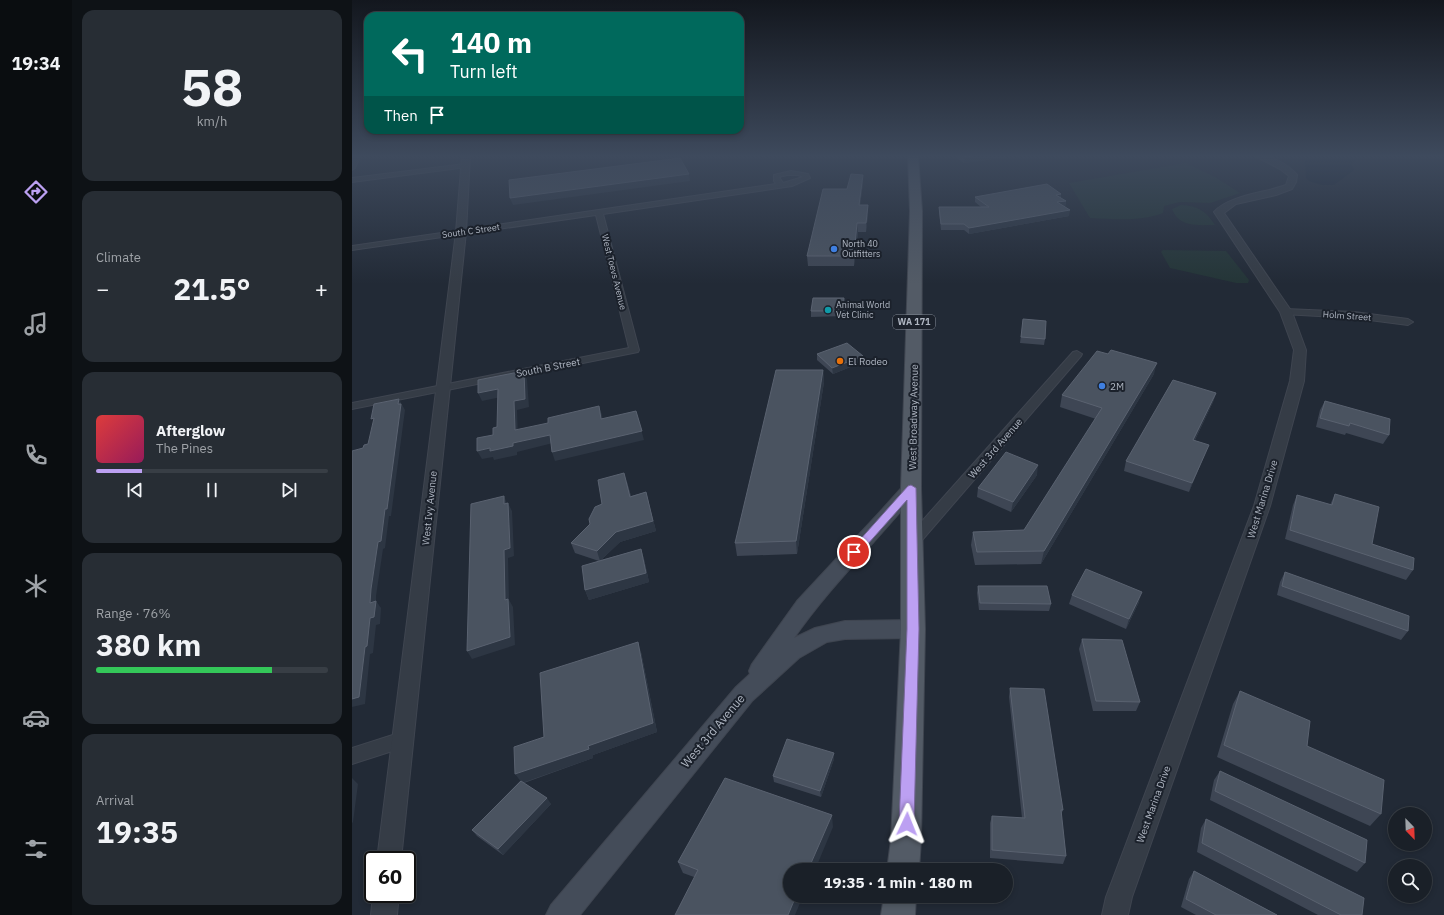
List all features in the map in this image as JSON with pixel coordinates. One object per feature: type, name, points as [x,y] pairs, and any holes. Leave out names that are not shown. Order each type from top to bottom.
[{"type":"main road","name":"West Broadway Avenue","points":[[904,863],[906,840],[913,629],[911,488],[916,235],[915,199]]},
{"type":"main road","points":[[744,694],[804,607],[885,519],[911,488]]},
{"type":"main road","name":"West 3rd Avenue","points":[[561,915],[744,694],[791,651],[823,634],[845,630],[913,629]]},
{"type":"main road","points":[[898,915],[899,903]]},
{"type":"street","name":"West Ivy Avenue","points":[[391,851],[402,740],[461,232],[463,199]]},
{"type":"street","name":"South C Street","points":[[352,248],[692,199]]},
{"type":"street","name":"West Marina Drive","points":[[1115,915],[1119,896],[1262,506],[1297,380],[1300,350],[1286,312],[1219,212],[1233,202],[1248,199]]},
{"type":"street","name":"West Toevs Avenue","points":[[598,212],[629,333]]},
{"type":"street","name":"Holm Street","points":[[1286,312],[1354,315],[1408,322]]},
{"type":"street","name":"South B Street","points":[[352,406],[634,350],[629,333]]},
{"type":"street","name":"West 3rd Avenue","points":[[912,542],[1077,354]]},
{"type":"street","points":[[352,756],[402,740]]},
{"type":"street","points":[[384,915],[385,903]]},
{"type":"shaded area","points":[[1078,199],[1223,199],[1210,203],[1180,202],[1164,206],[1163,213],[1145,218],[1090,218]]},
{"type":"shaded area","points":[[1181,205],[1201,210],[1215,225],[1196,225],[1179,220],[1172,209]]},
{"type":"shaded area","points":[[1163,250],[1226,251],[1249,280],[1248,283],[1236,283],[1170,268],[1161,252]]},
{"type":"building","name":"North 40 Outfitters","points":[[821,199],[860,199],[859,205],[868,205],[866,223],[857,223],[854,256],[807,256]]},
{"type":"building","points":[[977,199],[1062,199],[1066,201],[1057,202],[1070,210],[969,228],[964,224],[941,224],[939,207],[989,207]]},
{"type":"building","points":[[813,298],[844,298],[843,311],[811,311]]},
{"type":"building","points":[[1023,319],[1046,321],[1045,339],[1021,337]]},
{"type":"building","points":[[847,343],[863,356],[832,368],[817,354]]},
{"type":"building","points":[[1111,350],[1157,363],[1044,551],[977,552],[973,532],[1024,530],[1102,408],[1062,395],[1097,351],[1108,354]]},
{"type":"building","points":[[776,370],[823,370],[796,541],[735,543]]},
{"type":"building","points":[[524,371],[525,399],[514,401],[515,430],[548,423],[548,418],[599,406],[601,419],[636,411],[642,431],[552,452],[550,435],[513,443],[513,446],[490,451],[490,448],[477,451],[477,438],[493,435],[493,428],[497,427],[498,389],[478,393],[478,380]]},
{"type":"building","points":[[1173,380],[1216,393],[1193,440],[1209,445],[1192,483],[1126,461]]},
{"type":"building","points":[[399,399],[398,404],[401,404],[387,509],[385,509],[381,541],[378,542],[371,589],[370,603],[376,601],[374,617],[370,618],[359,697],[352,699],[352,451],[363,448],[364,445],[368,444],[374,418],[371,419],[374,404]]},
{"type":"building","points":[[1325,401],[1390,419],[1389,435],[1350,423],[1349,426],[1320,418]]},
{"type":"building","points":[[1006,452],[1038,465],[1013,502],[978,488]]},
{"type":"building","points":[[624,473],[630,497],[646,492],[653,521],[616,532],[597,551],[571,543],[590,524],[589,519],[595,507],[602,504],[598,480]]},
{"type":"building","points":[[1335,494],[1379,507],[1372,544],[1414,558],[1413,570],[1290,530],[1297,495],[1332,505]]},
{"type":"building","points":[[504,496],[504,504],[508,503],[510,548],[504,550],[505,600],[508,599],[510,637],[467,651],[471,504]]},
{"type":"building","points":[[641,549],[646,573],[585,590],[582,566]]},
{"type":"building","points":[[1086,569],[1142,592],[1129,619],[1072,595]]},
{"type":"building","points":[[1285,572],[1409,616],[1408,631],[1282,586]]},
{"type":"building","points":[[978,586],[1047,586],[1051,604],[980,603]]},
{"type":"building","points":[[1082,639],[1122,640],[1140,702],[1096,701]]},
{"type":"building","points":[[638,642],[653,723],[588,746],[589,749],[515,774],[514,747],[544,737],[540,673]]},
{"type":"building","points":[[1010,688],[1044,689],[1063,810],[1061,810],[1066,856],[992,850],[992,816],[1025,818]]},
{"type":"building","points":[[1240,691],[1310,721],[1307,746],[1384,780],[1381,814],[1224,745]]},
{"type":"building","points":[[787,739],[834,753],[820,791],[773,776]]},
{"type":"building","points":[[1220,771],[1367,840],[1365,863],[1215,791]]},
{"type":"building","points":[[725,778],[832,815],[811,863],[783,863],[783,903],[793,903],[788,915],[675,915],[698,870],[678,862]]},
{"type":"building","points":[[521,781],[547,798],[498,849],[472,830]]},
{"type":"building","points":[[1206,819],[1364,898],[1362,915],[1341,915],[1202,843]]},
{"type":"building","points":[[1194,871],[1277,915],[1216,915],[1186,899]]},
{"type":"place","name":"North 40 Outfitters","points":[[834,249]]},
{"type":"place","name":"Animal World Vet Clinic","points":[[828,310]]},
{"type":"place","name":"El Rodeo","points":[[840,361]]},
{"type":"place","name":"2M","points":[[1102,386]]},
{"type":"route","points":[[854,552],[885,519],[911,488],[913,629],[907,824]]}]
